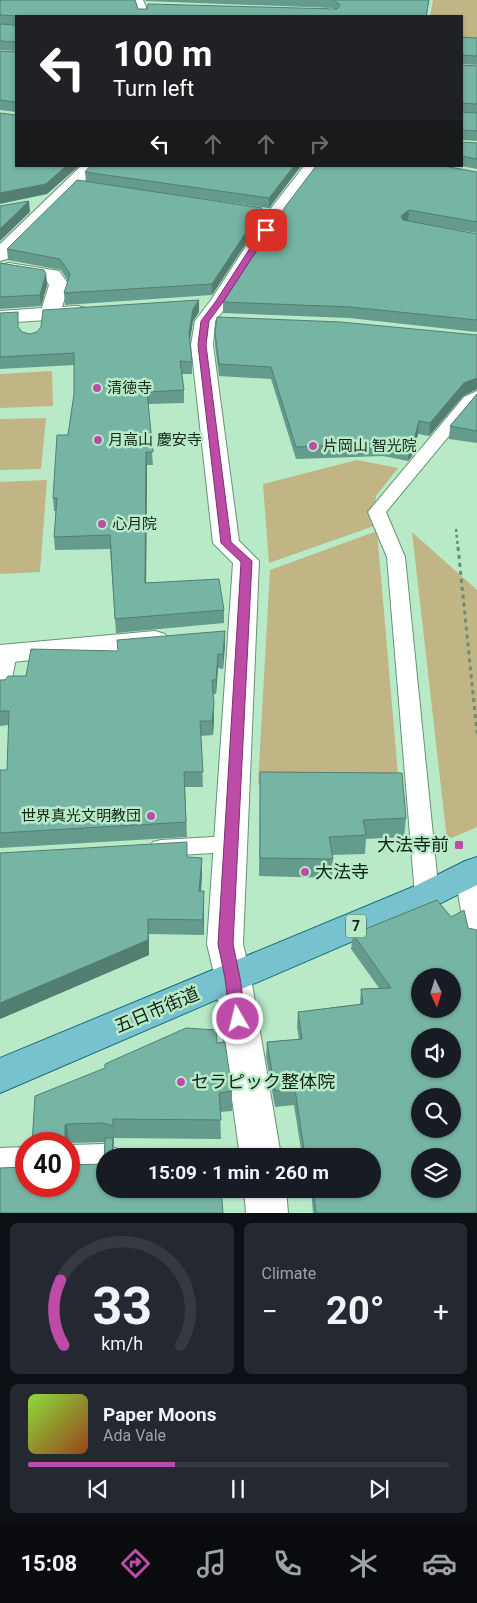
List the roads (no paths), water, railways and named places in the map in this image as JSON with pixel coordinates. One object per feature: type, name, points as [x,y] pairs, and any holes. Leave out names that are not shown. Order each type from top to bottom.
[{"type":"main road","name":"五日市街道","points":[[0,1076],[427,895],[472,872]]},
{"type":"street","points":[[328,15],[338,0]]},
{"type":"street","points":[[0,255],[54,200],[91,167]]},
{"type":"street","points":[[260,1148],[233,978],[225,944],[246,561],[226,543],[202,345],[209,312],[270,215],[312,167]]},
{"type":"street","points":[[27,205],[54,200]]},
{"type":"street","points":[[0,268],[52,275],[59,284],[38,320]]},
{"type":"street","points":[[0,317],[38,320],[100,311]]},
{"type":"street","points":[[212,635],[241,632]]},
{"type":"street","points":[[4,654],[183,638]]},
{"type":"street","points":[[80,1164],[96,1163]]},
{"type":"street","points":[[0,1167],[15,1166]]},
{"type":"street","points":[[266,1198],[267,1213]]},
{"type":"lane","points":[[71,185],[90,188]]},
{"type":"lane","points":[[427,895],[396,557],[377,512],[469,400],[477,396]]},
{"type":"lane","points":[[0,687],[4,654]]},
{"type":"lane","points":[[144,849],[230,844]]},
{"type":"lane","points":[[472,872],[477,936]]},
{"type":"place","name":"清徳寺","points":[[97,388]]},
{"type":"place","name":"月高山 慶安寺","points":[[98,440]]},
{"type":"place","name":"片岡山 智光院","points":[[313,446]]},
{"type":"place","name":"心月院","points":[[102,524]]},
{"type":"place","name":"世界真光文明教団","points":[[151,816]]},
{"type":"place","name":"大法寺前","points":[[459,845]]},
{"type":"place","name":"大法寺","points":[[305,872]]},
{"type":"place","name":"セラピック整体院","points":[[181,1082]]}]
